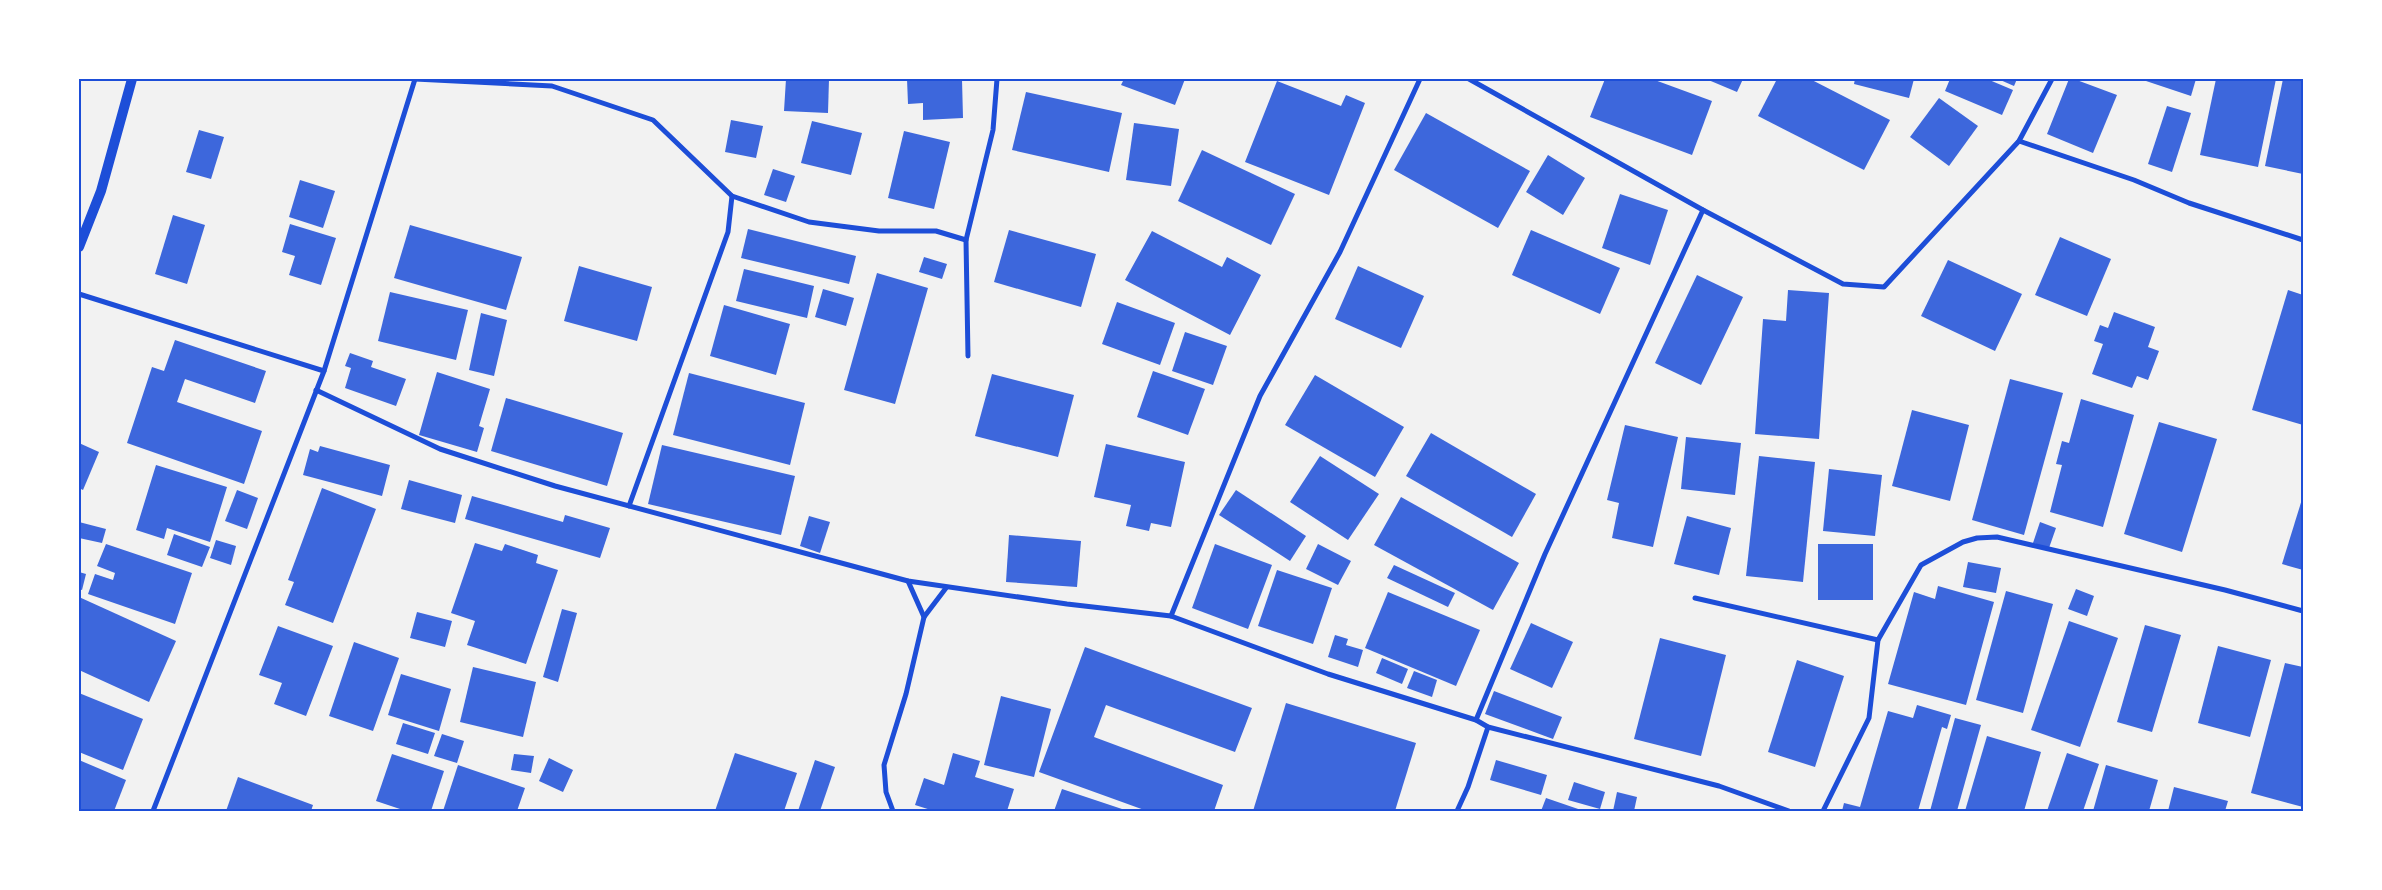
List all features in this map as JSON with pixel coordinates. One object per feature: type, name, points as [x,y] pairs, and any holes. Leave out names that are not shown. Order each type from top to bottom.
[{"type":"main road","points":[[79,247],[100,191],[132,79]]},
{"type":"street","points":[[153,811],[324,371],[415,79],[552,86],[653,120],[732,196],[809,222],[879,231],[936,231],[966,240]]},
{"type":"street","points":[[968,356],[966,240],[993,130],[996,79]]},
{"type":"street","points":[[1171,616],[1260,396],[1340,252],[1420,79]]},
{"type":"street","points":[[1469,79],[1703,210],[1842,284],[1884,287],[2019,141],[2052,79]]},
{"type":"street","points":[[2019,141],[2134,180],[2189,203],[2303,240]]},
{"type":"street","points":[[629,506],[728,232],[732,196]]},
{"type":"street","points":[[1476,720],[1545,554],[1703,210]]},
{"type":"street","points":[[79,294],[324,371]]},
{"type":"street","points":[[316,390],[440,449],[555,486],[908,581],[946,588],[1171,616],[1328,674],[1476,720],[1488,727],[1719,786],[1789,811]]},
{"type":"street","points":[[1823,811],[1869,718],[1878,640],[1920,565],[1951,547],[1977,538],[1997,538],[2226,590],[2303,611]]},
{"type":"street","points":[[908,581],[924,617]]},
{"type":"street","points":[[893,811],[886,792],[884,765],[906,694],[924,617],[946,588]]},
{"type":"street","points":[[1695,598],[1878,640]]},
{"type":"street","points":[[1457,811],[1468,787],[1488,727]]},
{"type":"building","points":[[786,79],[829,79],[828,113],[784,111]]},
{"type":"building","points":[[907,79],[962,79],[963,118],[923,120],[923,103],[908,104]]},
{"type":"building","points":[[1124,79],[1185,79],[1175,105],[1121,85]]},
{"type":"building","points":[[1605,79],[1652,79],[1712,101],[1692,155],[1590,117]]},
{"type":"building","points":[[1706,79],[1743,79],[1737,92]]},
{"type":"building","points":[[1777,79],[1810,79],[1890,120],[1864,170],[1758,116]]},
{"type":"building","points":[[1855,79],[1914,79],[1909,98],[1854,84]]},
{"type":"building","points":[[1950,79],[1987,79],[2013,90],[2002,115],[1945,91]]},
{"type":"building","points":[[1998,79],[2017,79],[2014,86]]},
{"type":"building","points":[[2069,79],[2074,79],[2117,95],[2093,153],[2047,134]]},
{"type":"building","points":[[2140,79],[2196,79],[2191,96]]},
{"type":"building","points":[[2216,79],[2276,79],[2258,167],[2200,155]]},
{"type":"building","points":[[2283,79],[2303,79],[2303,174],[2265,166]]},
{"type":"building","points":[[1277,81],[1341,106],[1346,95],[1365,103],[1329,195],[1245,162]]},
{"type":"building","points":[[1026,92],[1122,113],[1109,172],[1012,150]]},
{"type":"building","points":[[1939,98],[1978,126],[1949,166],[1910,137]]},
{"type":"building","points":[[2167,106],[2191,113],[2172,172],[2148,164]]},
{"type":"building","points":[[1426,113],[1530,171],[1498,228],[1394,170]]},
{"type":"building","points":[[731,120],[763,126],[756,158],[725,152]]},
{"type":"building","points":[[812,121],[862,133],[851,175],[801,163]]},
{"type":"building","points":[[1134,123],[1179,129],[1171,186],[1126,180]]},
{"type":"building","points":[[199,130],[224,137],[211,179],[186,172]]},
{"type":"building","points":[[904,131],[950,142],[934,209],[888,198]]},
{"type":"building","points":[[1202,150],[1295,194],[1271,245],[1178,201]]},
{"type":"building","points":[[1548,155],[1585,178],[1563,215],[1526,192]]},
{"type":"building","points":[[773,169],[795,176],[786,202],[764,195]]},
{"type":"building","points":[[300,180],[335,191],[323,228],[289,217]]},
{"type":"building","points":[[1620,194],[1668,210],[1650,265],[1602,248]]},
{"type":"building","points":[[173,215],[205,225],[187,284],[155,274]]},
{"type":"building","points":[[290,224],[336,238],[321,285],[289,275],[295,256],[282,252]]},
{"type":"building","points":[[410,225],[522,257],[506,310],[394,278]]},
{"type":"building","points":[[748,229],[856,256],[849,284],[741,258]]},
{"type":"building","points":[[1009,230],[1096,254],[1081,307],[994,282]]},
{"type":"building","points":[[1531,230],[1620,268],[1600,314],[1512,275]]},
{"type":"building","points":[[1152,231],[1222,267],[1227,257],[1261,275],[1230,335],[1125,280]]},
{"type":"building","points":[[2060,237],[2111,259],[2087,316],[2035,295]]},
{"type":"building","points":[[924,257],[947,264],[942,279],[919,272]]},
{"type":"building","points":[[1948,260],[2022,294],[1995,351],[1921,316]]},
{"type":"building","points":[[579,266],[652,287],[637,341],[564,321]]},
{"type":"building","points":[[1358,266],[1424,296],[1401,348],[1335,319]]},
{"type":"building","points":[[744,269],[814,286],[807,318],[736,301]]},
{"type":"building","points":[[877,273],[928,288],[895,404],[844,390]]},
{"type":"building","points":[[1697,275],[1743,297],[1701,385],[1655,363]]},
{"type":"building","points":[[823,289],[854,298],[846,326],[815,317]]},
{"type":"building","points":[[1788,290],[1829,293],[1819,439],[1755,434],[1763,319],[1786,321]]},
{"type":"building","points":[[2288,290],[2303,295],[2303,425],[2252,410]]},
{"type":"building","points":[[390,292],[468,310],[456,360],[378,341]]},
{"type":"building","points":[[1117,302],[1175,323],[1160,365],[1102,344]]},
{"type":"building","points":[[724,305],[790,324],[776,375],[710,356]]},
{"type":"building","points":[[2114,312],[2155,327],[2148,347],[2159,351],[2148,380],[2137,376],[2132,388],[2092,374],[2103,344],[2094,341],[2100,325],[2108,328]]},
{"type":"building","points":[[481,313],[507,320],[494,376],[469,370]]},
{"type":"building","points":[[1185,332],[1227,346],[1213,385],[1172,371]]},
{"type":"building","points":[[175,340],[266,371],[255,403],[185,379],[177,402],[262,431],[244,484],[127,443],[152,367],[164,371]]},
{"type":"building","points":[[350,353],[373,361],[371,367],[406,379],[396,406],[345,388],[351,368],[345,366]]},
{"type":"building","points":[[1153,371],[1205,389],[1188,435],[1137,417]]},
{"type":"building","points":[[437,372],[490,389],[479,426],[484,428],[477,452],[419,435]]},
{"type":"building","points":[[689,373],[805,403],[790,465],[673,435]]},
{"type":"building","points":[[992,374],[1074,395],[1058,457],[975,436]]},
{"type":"building","points":[[1315,375],[1404,427],[1375,477],[1285,425]]},
{"type":"building","points":[[2010,379],[2063,393],[2024,535],[1972,520]]},
{"type":"building","points":[[506,398],[623,433],[607,486],[491,451]]},
{"type":"building","points":[[2081,399],[2134,415],[2103,527],[2050,512],[2062,465],[2056,464],[2062,441],[2069,443]]},
{"type":"building","points":[[1912,410],[1969,425],[1950,501],[1892,486]]},
{"type":"building","points":[[2159,422],[2217,439],[2182,552],[2124,534]]},
{"type":"building","points":[[1625,425],[1678,437],[1653,547],[1612,538],[1619,503],[1607,500]]},
{"type":"building","points":[[1431,433],[1536,494],[1512,537],[1406,476]]},
{"type":"building","points":[[1686,437],[1741,443],[1735,495],[1681,489]]},
{"type":"building","points":[[79,443],[99,452],[83,490],[79,488]]},
{"type":"building","points":[[1106,444],[1185,462],[1171,527],[1151,523],[1149,531],[1126,526],[1131,505],[1094,497]]},
{"type":"building","points":[[662,445],[795,476],[781,535],[648,504]]},
{"type":"building","points":[[320,446],[390,465],[382,496],[303,475],[310,449],[318,452]]},
{"type":"building","points":[[1320,456],[1379,494],[1348,540],[1290,502]]},
{"type":"building","points":[[1759,456],[1815,462],[1803,582],[1746,576]]},
{"type":"building","points":[[156,465],[227,487],[210,542],[167,528],[164,539],[136,530]]},
{"type":"building","points":[[1829,469],[1882,475],[1875,536],[1823,531]]},
{"type":"building","points":[[409,480],[462,495],[455,523],[401,509]]},
{"type":"building","points":[[322,488],[376,509],[333,623],[285,605],[294,582],[288,580]]},
{"type":"building","points":[[237,490],[258,498],[247,529],[225,521]]},
{"type":"building","points":[[1236,490],[1306,536],[1290,561],[1219,515]]},
{"type":"building","points":[[472,496],[563,522],[565,515],[610,528],[600,558],[465,519]]},
{"type":"building","points":[[2303,496],[2303,570],[2282,564]]},
{"type":"building","points":[[1401,497],[1519,563],[1493,610],[1374,545]]},
{"type":"building","points":[[809,516],[830,522],[820,553],[800,546]]},
{"type":"building","points":[[1687,516],[1731,528],[1719,575],[1674,564]]},
{"type":"building","points":[[79,522],[106,529],[102,543],[79,538]]},
{"type":"building","points":[[2040,522],[2056,528],[2049,548],[2033,543]]},
{"type":"building","points":[[174,534],[210,547],[202,567],[167,555]]},
{"type":"building","points":[[1009,535],[1081,541],[1077,587],[1006,582]]},
{"type":"building","points":[[216,540],[236,546],[231,565],[210,558]]},
{"type":"building","points":[[475,543],[502,551],[505,544],[538,555],[536,563],[558,570],[526,664],[467,645],[475,621],[451,613]]},
{"type":"building","points":[[106,544],[192,573],[175,624],[88,594],[95,574],[113,580],[115,573],[97,566]]},
{"type":"building","points":[[1215,544],[1272,565],[1248,629],[1192,608]]},
{"type":"building","points":[[1318,544],[1351,561],[1338,585],[1306,569]]},
{"type":"building","points":[[1818,544],[1873,544],[1873,600],[1818,600]]},
{"type":"building","points":[[1968,562],[2001,568],[1996,593],[1963,587]]},
{"type":"building","points":[[1394,565],[1455,593],[1448,607],[1387,578]]},
{"type":"building","points":[[1277,570],[1332,588],[1313,644],[1258,626]]},
{"type":"building","points":[[79,572],[86,574],[82,590],[79,589]]},
{"type":"building","points":[[1938,586],[1994,602],[1966,705],[1888,684],[1914,592],[1935,599]]},
{"type":"building","points":[[2076,589],[2094,596],[2087,616],[2068,609]]},
{"type":"building","points":[[2006,591],[2053,604],[2023,713],[1976,700]]},
{"type":"building","points":[[1388,592],[1480,630],[1456,686],[1365,648]]},
{"type":"building","points":[[79,597],[176,641],[149,702],[79,670]]},
{"type":"building","points":[[562,609],[577,613],[558,682],[543,677]]},
{"type":"building","points":[[417,612],[452,621],[445,647],[410,638]]},
{"type":"building","points":[[2069,621],[2118,638],[2080,747],[2031,730]]},
{"type":"building","points":[[1531,623],[1573,642],[1552,688],[1510,669]]},
{"type":"building","points":[[2145,625],[2181,635],[2152,732],[2117,722]]},
{"type":"building","points":[[278,626],[333,646],[306,716],[274,704],[282,683],[259,675]]},
{"type":"building","points":[[1335,635],[1348,639],[1346,645],[1363,650],[1358,667],[1328,657]]},
{"type":"building","points":[[1660,638],[1726,655],[1701,756],[1634,739]]},
{"type":"building","points":[[354,642],[399,658],[373,731],[329,716]]},
{"type":"building","points":[[2218,646],[2271,660],[2250,737],[2198,723]]},
{"type":"building","points":[[1085,647],[1252,708],[1235,752],[1106,705],[1094,737],[1223,785],[1214,811],[1147,811],[1039,772]]},
{"type":"building","points":[[1382,658],[1408,669],[1402,684],[1376,673]]},
{"type":"building","points":[[1797,660],[1844,676],[1815,767],[1768,752]]},
{"type":"building","points":[[2285,663],[2303,667],[2303,807],[2251,793]]},
{"type":"building","points":[[473,667],[536,682],[523,737],[460,722]]},
{"type":"building","points":[[1414,671],[1437,680],[1432,697],[1407,688]]},
{"type":"building","points":[[401,674],[451,689],[439,731],[388,715]]},
{"type":"building","points":[[1494,691],[1562,717],[1553,739],[1485,714]]},
{"type":"building","points":[[79,693],[143,719],[123,770],[79,752]]},
{"type":"building","points":[[1001,696],[1051,709],[1034,777],[984,765]]},
{"type":"building","points":[[1286,703],[1416,743],[1395,811],[1253,811]]},
{"type":"building","points":[[1917,705],[1951,715],[1947,729],[1942,727],[1918,811],[1842,811],[1844,803],[1860,807],[1888,711],[1913,718]]},
{"type":"building","points":[[1955,718],[1981,725],[1957,811],[1930,811]]},
{"type":"building","points":[[403,723],[435,733],[428,754],[396,744]]},
{"type":"building","points":[[442,734],[464,741],[457,763],[434,756]]},
{"type":"building","points":[[1987,736],[2041,752],[2024,811],[1965,811]]},
{"type":"building","points":[[735,753],[797,773],[784,811],[715,811]]},
{"type":"building","points":[[953,753],[980,761],[975,777],[1014,789],[1007,811],[934,811],[915,805],[924,778],[944,785]]},
{"type":"building","points":[[2067,753],[2099,764],[2083,811],[2047,811]]},
{"type":"building","points":[[392,754],[444,771],[431,811],[406,811],[376,801]]},
{"type":"building","points":[[514,754],[534,756],[531,773],[511,770]]},
{"type":"building","points":[[549,758],[573,770],[563,792],[539,781]]},
{"type":"building","points":[[79,760],[126,780],[114,811],[79,811]]},
{"type":"building","points":[[815,760],[835,767],[820,811],[798,811]]},
{"type":"building","points":[[1496,760],[1547,775],[1541,795],[1490,780]]},
{"type":"building","points":[[458,765],[525,788],[517,811],[443,811]]},
{"type":"building","points":[[2106,765],[2158,780],[2149,811],[2093,811]]},
{"type":"building","points":[[238,777],[313,805],[311,811],[226,811]]},
{"type":"building","points":[[1574,782],[1605,792],[1600,809],[1568,800]]},
{"type":"building","points":[[2174,787],[2228,801],[2225,811],[2168,811]]},
{"type":"building","points":[[1062,789],[1128,811],[1054,811]]},
{"type":"building","points":[[1617,792],[1637,797],[1634,811],[1613,811]]},
{"type":"building","points":[[1546,798],[1584,811],[1541,811]]}]
